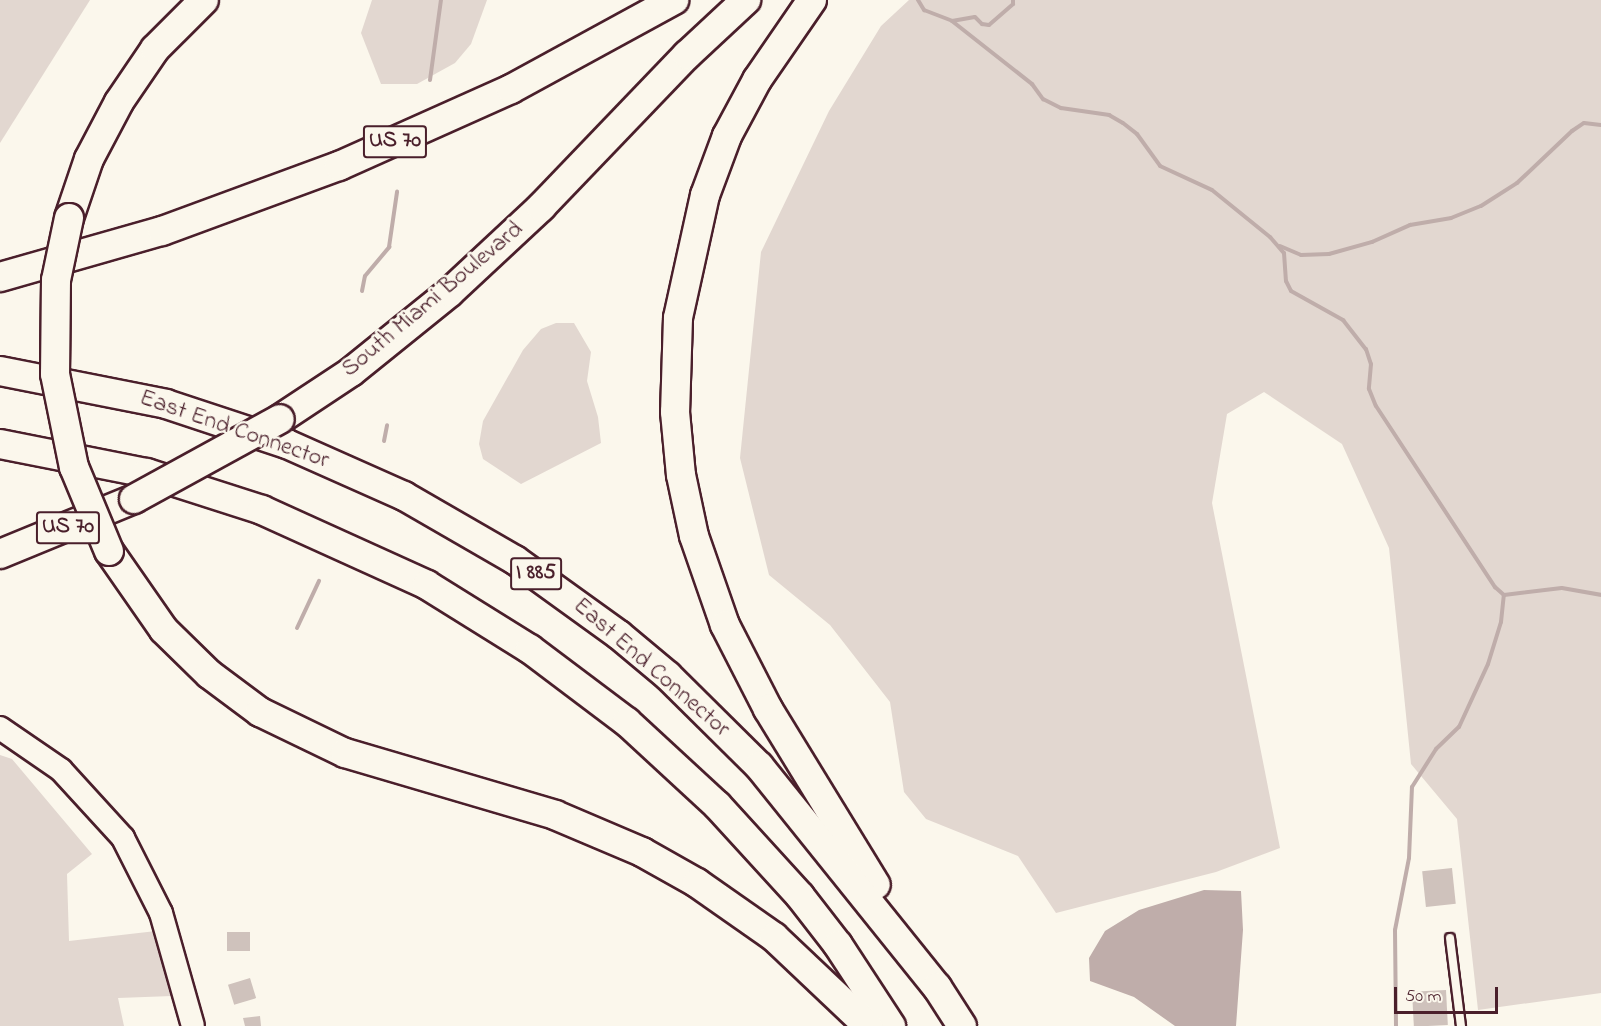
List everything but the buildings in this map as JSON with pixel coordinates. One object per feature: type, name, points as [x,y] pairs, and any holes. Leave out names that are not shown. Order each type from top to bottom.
[{"type":"highway","points":[[204,0],[155,49],[118,102],[89,159],[69,218],[54,311],[57,385],[74,467],[109,551],[164,630],[209,674],[260,712],[345,753],[555,815],[651,857],[723,900],[774,937],[822,978],[868,1026]]},
{"type":"highway","name":"US 70","points":[[0,277],[101,250],[232,207],[396,142],[511,89],[674,0]]},
{"type":"highway","name":"South Miami Boulevard","points":[[0,554],[134,498],[280,418],[401,333],[488,258],[746,0]]},
{"type":"highway","points":[[812,0],[757,80],[728,136],[705,195],[678,318],[674,381],[677,444],[687,506],[703,566],[738,654],[937,987]]},
{"type":"highway","points":[[0,268],[101,250]]},
{"type":"highway","name":"East End Connector","points":[[0,371],[166,404],[277,440],[404,496],[515,560],[619,635],[715,720],[801,815],[937,987],[962,1026]]},
{"type":"highway","name":"I 885","points":[[0,444],[147,473],[262,510],[427,585],[530,649],[627,722],[717,804],[800,896],[837,945],[891,1026]]},
{"type":"street","points":[[0,728],[60,770],[123,838],[161,913],[193,1026]]},
{"type":"lane","points":[[1450,938],[1461,1026]]},
{"type":"shaded area","points":[[0,0],[90,0],[0,143]]},
{"type":"shaded area","points":[[372,0],[487,0],[471,44],[455,63],[417,84],[381,84],[361,33]]},
{"type":"shaded area","points":[[909,0],[1601,0],[1601,993],[1478,1010],[1457,819],[1411,764],[1389,548],[1342,444],[1264,392],[1227,414],[1212,503],[1280,848],[1216,872],[1056,913],[1018,856],[926,819],[904,792],[890,702],[830,625],[769,575],[740,458],[761,252],[829,111],[881,26]]},
{"type":"shaded area","points":[[556,323],[574,323],[591,352],[587,381],[598,417],[601,443],[521,484],[483,459],[479,444],[483,421],[523,350],[541,329]]},
{"type":"shaded area","points":[[0,755],[12,759],[92,854],[67,874],[69,941],[156,931],[172,996],[118,998],[124,1026],[0,1026]]},
{"type":"shaded area","points":[[1204,890],[1241,891],[1243,930],[1236,1026],[1175,1026],[1134,997],[1090,981],[1089,958],[1105,931],[1139,910]]},
{"type":"waterway","points":[[430,80],[441,0]]},
{"type":"waterway","points":[[918,0],[924,10],[952,21],[1032,84],[1043,99],[1061,108],[1109,115],[1123,123],[1137,134],[1160,166],[1212,190],[1270,237],[1284,253],[1286,281],[1291,291],[1343,320],[1366,349],[1371,364],[1369,389],[1376,406],[1495,587],[1504,595],[1562,588],[1601,595]]},
{"type":"waterway","points":[[952,21],[975,17],[982,24],[989,25],[1013,4],[1013,0]]},
{"type":"waterway","points":[[1280,246],[1301,255],[1329,254],[1372,242],[1410,225],[1451,218],[1481,206],[1517,183],[1572,131],[1584,123],[1601,125]]},
{"type":"waterway","points":[[362,291],[365,276],[389,247],[397,192]]},
{"type":"waterway","points":[[384,441],[387,425]]},
{"type":"waterway","points":[[297,628],[319,581]]},
{"type":"waterway","points":[[1396,1026],[1395,930],[1409,858],[1412,787],[1436,749],[1459,727],[1488,664],[1501,622],[1504,595]]}]
